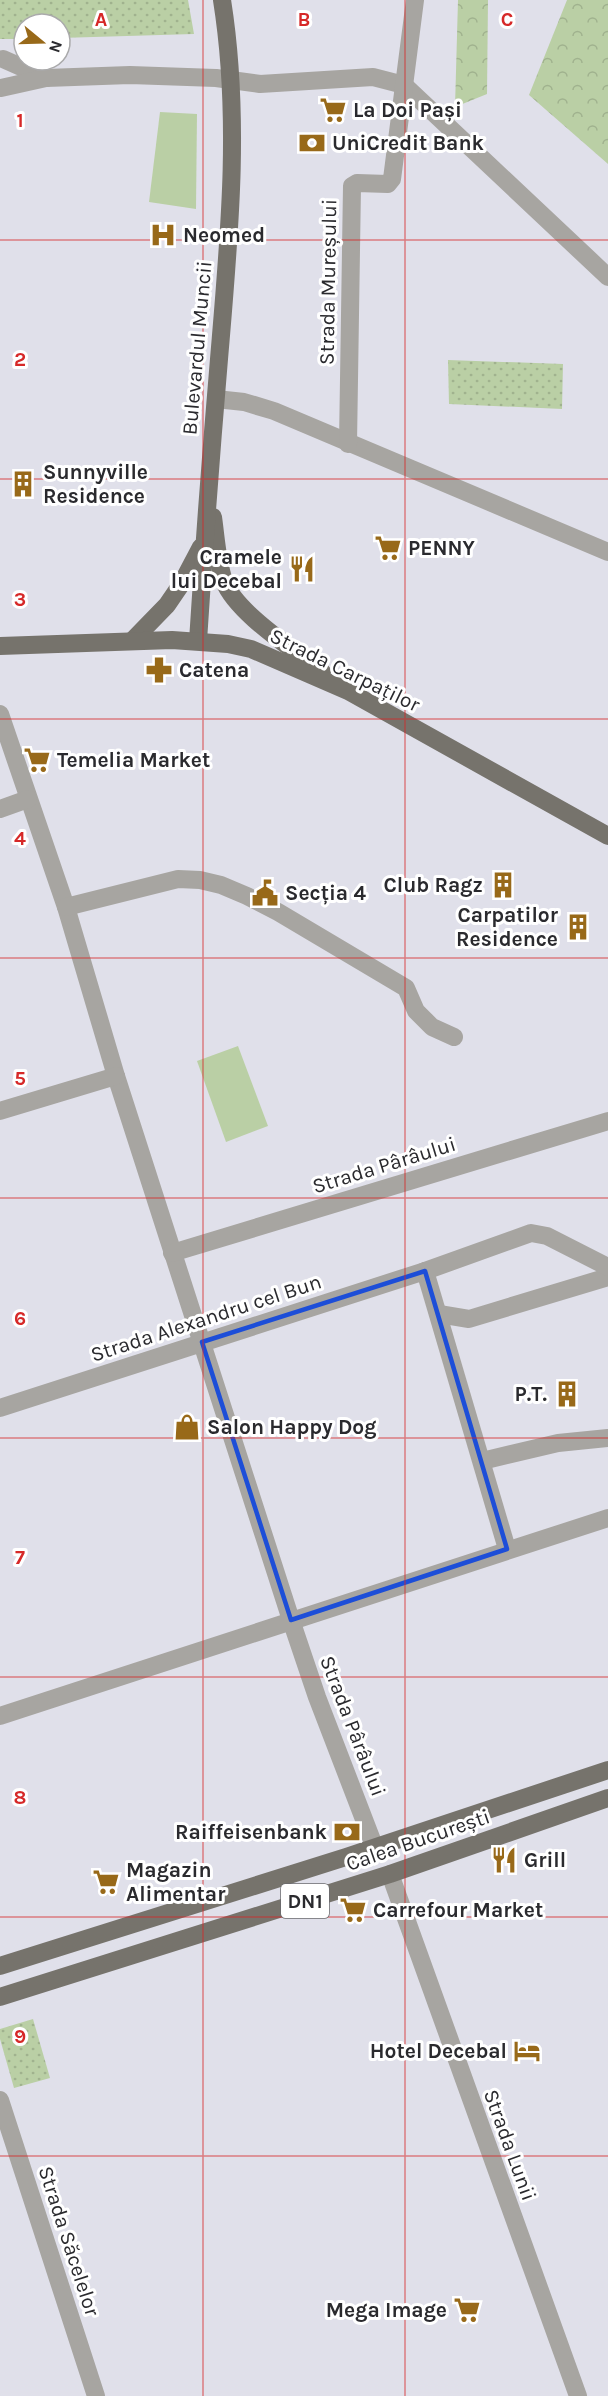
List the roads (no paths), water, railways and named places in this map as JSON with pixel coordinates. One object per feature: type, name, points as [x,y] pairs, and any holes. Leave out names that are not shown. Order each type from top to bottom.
[{"type":"main road","name":"Bulevardul Muncii","points":[[198,641],[203,543],[231,197],[232,81],[222,0]]},
{"type":"main road","name":"Bulevardul Muncii","points":[[208,484],[220,566],[224,582],[236,602],[348,691]]},
{"type":"main road","name":"Bulevardul Muncii","points":[[132,641],[167,605],[182,583],[203,543]]},
{"type":"main road","name":"Strada Carpaților","points":[[0,646],[198,641],[251,649],[348,691],[608,836]]},
{"type":"main road","name":"Calea București","points":[[0,1966],[375,1848],[608,1770]]},
{"type":"main road","name":"Calea București","points":[[0,1997],[390,1874],[608,1798]]},
{"type":"street","name":"Strada Mureșului","points":[[348,444],[352,186],[357,183],[388,184],[392,179],[415,0]]},
{"type":"street","points":[[2,57],[46,78]]},
{"type":"street","points":[[1,89],[8,72],[2,57]]},
{"type":"street","points":[[1,89],[46,78],[183,76],[260,84],[373,77],[404,85],[608,277]]},
{"type":"street","points":[[216,399],[244,402],[274,411],[608,552]]},
{"type":"street","name":"Strada Pârâului","points":[[0,714],[66,907],[172,1254],[291,1620],[317,1697],[375,1848]]},
{"type":"street","points":[[0,809],[28,799]]},
{"type":"street","points":[[66,907],[178,879],[200,880],[221,885],[278,912],[406,988],[416,1011],[432,1027],[454,1038]]},
{"type":"street","points":[[0,1111],[116,1076]]},
{"type":"street","name":"Strada Pârâului","points":[[172,1254],[608,1121]]},
{"type":"street","name":"Strada Alexandru cel Bun","points":[[0,1408],[425,1271],[531,1233],[539,1233],[608,1267]]},
{"type":"street","points":[[425,1271],[507,1549]]},
{"type":"street","points":[[439,1314],[469,1319],[608,1277]]},
{"type":"street","points":[[482,1461],[558,1443],[608,1438]]},
{"type":"street","points":[[0,1716],[608,1518]]},
{"type":"street","name":"Strada Lunii","points":[[390,1874],[578,2396]]},
{"type":"street","name":"Strada Săcelelor","points":[[0,2100],[96,2396]]},
{"type":"place","name":"La Doi Pași","points":[[333,110]]},
{"type":"place","name":"UniCredit Bank","points":[[312,143]]},
{"type":"place","name":"Neomed","points":[[163,235]]},
{"type":"place","name":"Sunnyville Residence","points":[[23,484]]},
{"type":"place","name":"PENNY","points":[[388,548]]},
{"type":"place","name":"Cramele lui Decebal","points":[[302,569]]},
{"type":"place","name":"Catena","points":[[159,670]]},
{"type":"place","name":"Temelia Market","points":[[37,760]]},
{"type":"place","name":"Club Ragz","points":[[503,885]]},
{"type":"place","name":"Secția 4","points":[[265,893]]},
{"type":"place","name":"Carpatilor Residence","points":[[578,927]]},
{"type":"place","name":"P.T.","points":[[567,1394]]},
{"type":"place","name":"Salon Happy Dog","points":[[187,1427]]},
{"type":"place","name":"Raiffeisenbank","points":[[347,1832]]},
{"type":"place","name":"Grill","points":[[504,1860]]},
{"type":"place","name":"Magazin Alimentar","points":[[106,1882]]},
{"type":"place","name":"Carrefour Market","points":[[353,1910]]},
{"type":"place","name":"Hotel Decebal","points":[[527,2051]]},
{"type":"place","name":"Mega Image","points":[[467,2310]]}]
